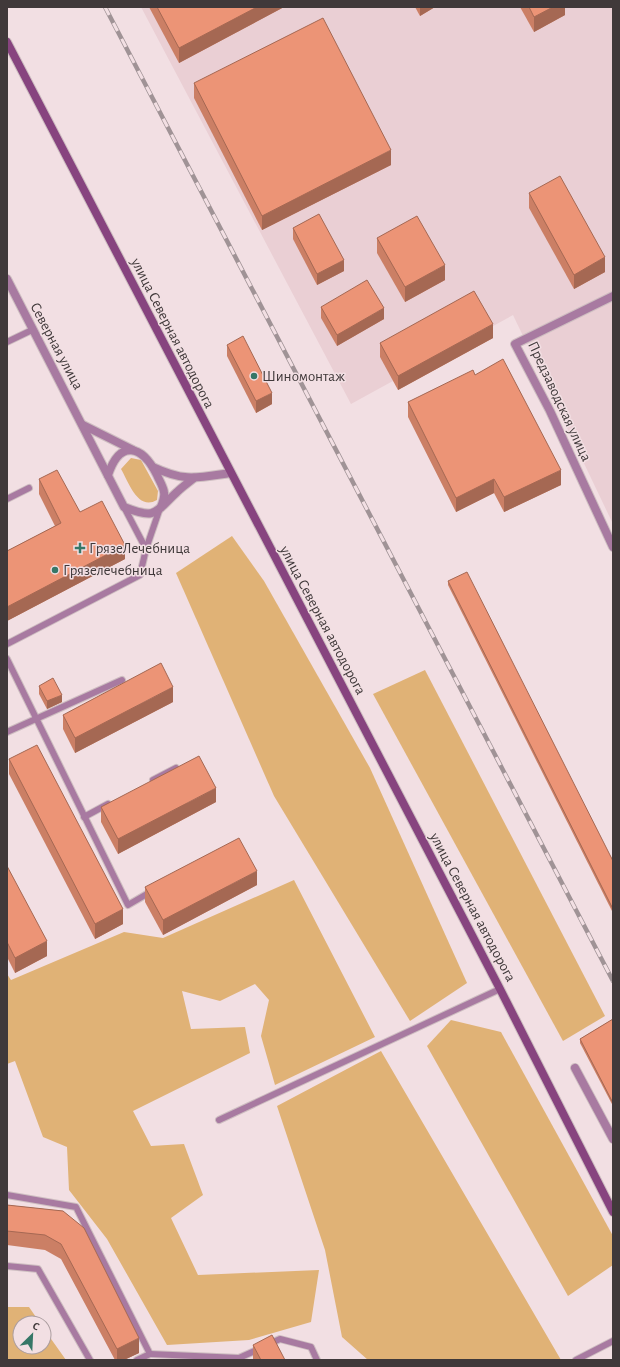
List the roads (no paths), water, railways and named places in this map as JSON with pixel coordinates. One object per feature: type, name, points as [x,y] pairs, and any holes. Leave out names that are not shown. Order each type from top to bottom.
[{"type":"main road","name":"улица Северная автодорога","points":[[7,42],[500,989],[613,1212]]},
{"type":"street","name":"Северная улица","points":[[7,279],[108,475]]},
{"type":"street","name":"Предзаводская улица","points":[[613,296],[515,344],[550,411],[613,547]]},
{"type":"street","points":[[83,425],[146,456],[153,467],[164,492],[159,511]]},
{"type":"street","points":[[134,450],[125,451],[118,454],[113,460],[108,475],[124,507],[144,514],[159,511],[177,492],[194,478]]},
{"type":"street","points":[[153,467],[174,476],[194,478],[230,472]]},
{"type":"street","points":[[575,1068],[613,1139]]},
{"type":"lane","points":[[7,342],[32,330]]},
{"type":"lane","points":[[7,499],[29,488]]},
{"type":"lane","points":[[124,507],[146,549]]},
{"type":"lane","points":[[7,644],[140,575],[146,549],[159,511]]},
{"type":"lane","points":[[7,659],[128,905],[160,886]]},
{"type":"lane","points":[[7,732],[122,680]]},
{"type":"lane","points":[[148,783],[176,768]]},
{"type":"lane","points":[[84,816],[112,802]]},
{"type":"lane","points":[[219,1120],[500,989]]},
{"type":"lane","points":[[7,1195],[76,1207],[150,1354]]},
{"type":"lane","points":[[7,1266],[38,1269],[90,1360]]},
{"type":"lane","points":[[137,1360],[150,1354],[239,1359],[280,1339],[311,1347],[317,1360]]},
{"type":"lane","points":[[576,1360],[613,1341]]},
{"type":"railway","points":[[105,7],[613,981]]},
{"type":"place","name":"Шиномонтаж","points":[[254,376]]},
{"type":"place","name":"ГрязеЛечебница","points":[[80,548]]},
{"type":"place","name":"Грязелечебница","points":[[55,570]]}]
